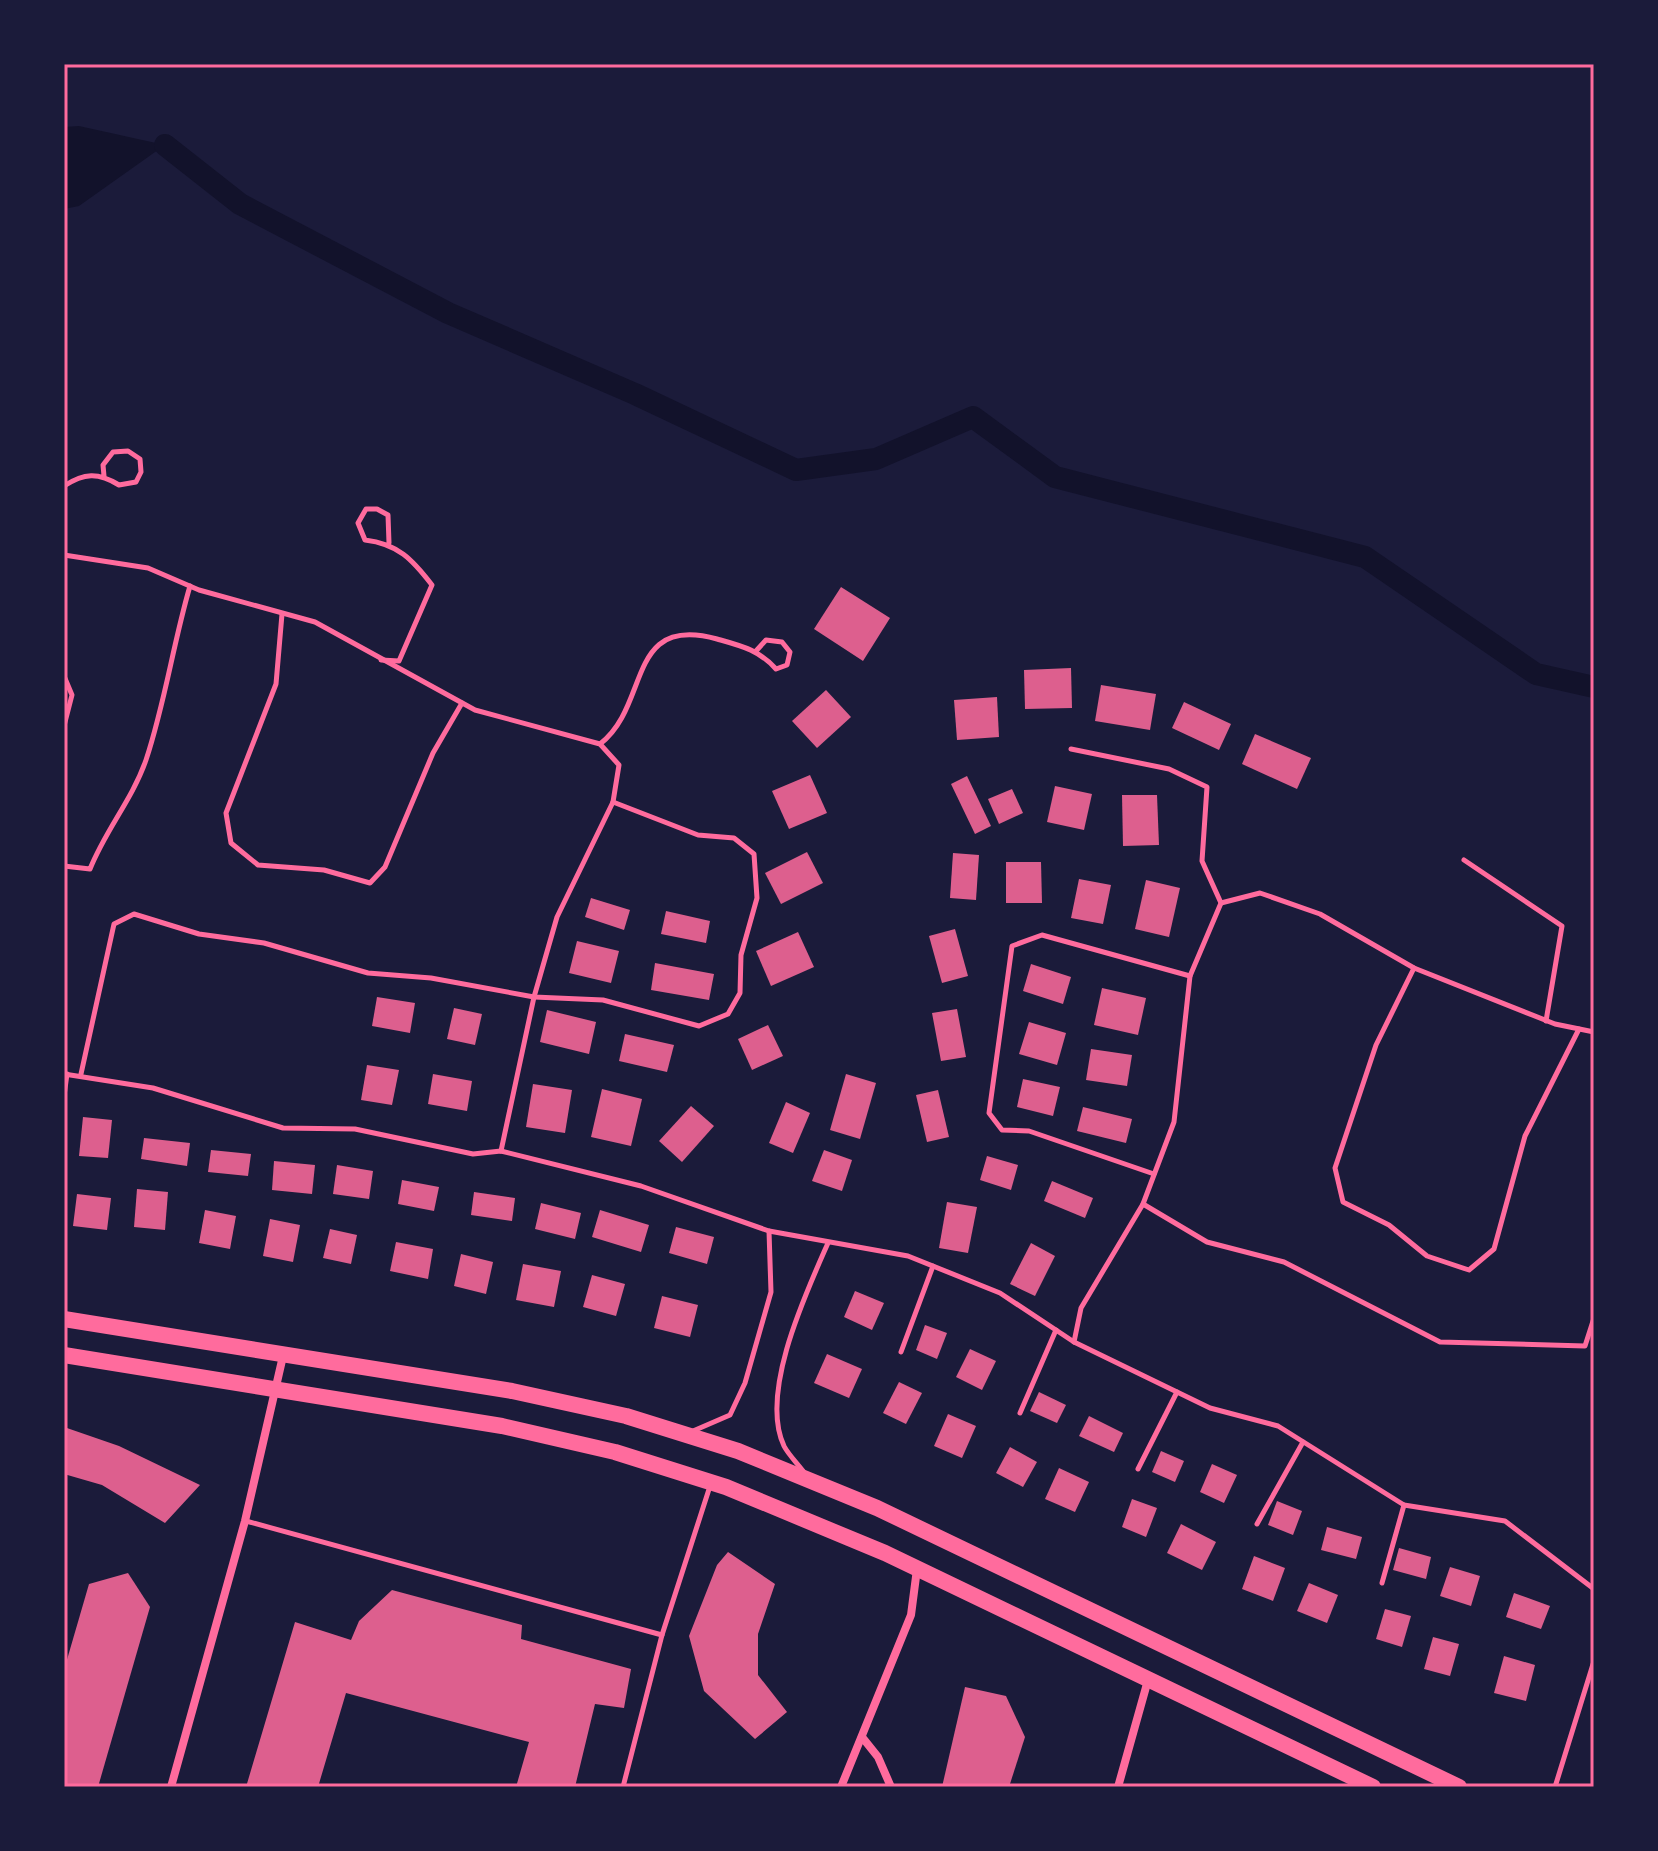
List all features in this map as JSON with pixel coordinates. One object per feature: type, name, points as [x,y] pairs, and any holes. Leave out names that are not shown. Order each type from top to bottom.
[{"type":"main road","points":[[64,1319],[512,1391],[626,1416],[684,1434],[877,1508],[1459,1787]]},
{"type":"main road","points":[[64,1355],[502,1426],[615,1452],[712,1482],[918,1568],[1373,1787]]},
{"type":"street","points":[[171,1787],[245,1521],[283,1356]]},
{"type":"street","points":[[841,1787],[911,1615],[918,1568]]},
{"type":"street","points":[[1118,1787],[1148,1679]]},
{"type":"street","points":[[862,1737],[878,1757],[891,1787]]},
{"type":"lane","points":[[64,486],[89,474],[104,476],[119,485],[136,482],[141,472],[140,459],[128,451],[113,452],[103,465],[104,476]]},
{"type":"lane","points":[[380,660],[399,661],[432,585],[417,566],[389,543],[365,540],[358,523],[366,509],[377,509],[388,515],[389,543]]},
{"type":"lane","points":[[64,555],[148,568],[190,586],[315,622],[475,710],[600,744],[619,765],[613,802],[557,917],[534,997],[501,1151]]},
{"type":"lane","points":[[64,866],[90,869],[104,833],[131,799],[167,686],[175,637],[190,586]]},
{"type":"lane","points":[[282,614],[276,684],[226,813],[231,843],[258,865],[324,870],[370,883],[385,867],[433,753],[462,703]]},
{"type":"lane","points":[[600,744],[618,730],[640,671],[653,647],[679,634],[709,637],[756,651],[776,669],[787,665],[790,652],[782,642],[766,640],[756,651]]},
{"type":"lane","points":[[64,676],[72,695],[64,726]]},
{"type":"lane","points":[[1071,749],[1169,769],[1207,787],[1202,861],[1221,903],[1190,976],[1174,1122],[1143,1204],[1081,1308],[1074,1342]]},
{"type":"lane","points":[[81,1074],[114,924],[134,914],[199,934],[264,943],[368,973],[431,978],[534,997],[603,1000],[699,1026],[728,1014],[740,993],[741,955],[757,898],[754,854],[734,838],[698,835],[613,802]]},
{"type":"lane","points":[[1464,860],[1562,926],[1546,1021]]},
{"type":"lane","points":[[1221,903],[1260,893],[1320,914],[1414,968],[1546,1021],[1594,1032]]},
{"type":"lane","points":[[1154,1174],[1029,1131],[1002,1130],[989,1113],[1012,946],[1042,935],[1190,976]]},
{"type":"lane","points":[[1414,968],[1376,1045],[1335,1168],[1343,1202],[1389,1225],[1427,1256],[1469,1270],[1494,1249],[1525,1136],[1579,1029]]},
{"type":"lane","points":[[64,1096],[66,1074],[81,1074],[153,1088],[283,1128],[355,1129],[473,1154],[501,1151],[641,1186],[769,1231],[908,1256],[1000,1293],[1074,1342],[1210,1408],[1278,1426],[1404,1505],[1505,1521],[1594,1589]]},
{"type":"lane","points":[[1143,1204],[1207,1242],[1284,1262],[1440,1342],[1585,1346],[1594,1318]]},
{"type":"lane","points":[[684,1434],[730,1415],[745,1383],[771,1292],[769,1231]]},
{"type":"lane","points":[[810,1481],[783,1445],[775,1399],[804,1295],[828,1243]]},
{"type":"lane","points":[[901,1352],[933,1266]]},
{"type":"lane","points":[[1020,1413],[1056,1330]]},
{"type":"lane","points":[[1138,1469],[1177,1392]]},
{"type":"lane","points":[[1257,1524],[1303,1442]]},
{"type":"lane","points":[[623,1787],[660,1653],[662,1635],[712,1482]]},
{"type":"lane","points":[[1382,1583],[1404,1505]]},
{"type":"lane","points":[[245,1521],[662,1635]]},
{"type":"lane","points":[[1555,1787],[1594,1661]]},
{"type":"shaded area","points":[[79,126],[165,145],[79,206],[64,209],[64,127]]},
{"type":"building","points":[[841,587],[890,618],[863,661],[814,629]]},
{"type":"building","points":[[1071,668],[1072,708],[1025,709],[1024,670]]},
{"type":"building","points":[[1101,685],[1156,694],[1150,730],[1095,721]]},
{"type":"building","points":[[826,690],[851,717],[817,748],[792,721]]},
{"type":"building","points":[[997,697],[999,737],[957,740],[954,700]]},
{"type":"building","points":[[1184,702],[1231,724],[1219,750],[1172,728]]},
{"type":"building","points":[[1255,734],[1311,758],[1297,789],[1242,764]]},
{"type":"building","points":[[810,775],[827,813],[789,829],[772,791]]},
{"type":"building","points":[[967,776],[991,826],[975,834],[951,784]]},
{"type":"building","points":[[1055,786],[1092,794],[1084,830],[1047,822]]},
{"type":"building","points":[[1012,789],[1023,813],[999,824],[988,799]]},
{"type":"building","points":[[1122,795],[1157,795],[1159,845],[1123,846]]},
{"type":"building","points":[[807,852],[823,883],[781,904],[765,873]]},
{"type":"building","points":[[953,853],[979,855],[976,900],[950,898]]},
{"type":"building","points":[[1006,862],[1041,862],[1042,903],[1006,903]]},
{"type":"building","points":[[1079,879],[1111,885],[1103,924],[1071,918]]},
{"type":"building","points":[[1146,880],[1180,888],[1169,937],[1135,929]]},
{"type":"building","points":[[591,898],[630,910],[624,930],[585,917]]},
{"type":"building","points":[[666,911],[710,921],[706,943],[661,934]]},
{"type":"building","points":[[955,929],[968,976],[942,983],[929,936]]},
{"type":"building","points":[[798,932],[814,967],[771,986],[756,951]]},
{"type":"building","points":[[577,941],[619,951],[611,983],[569,973]]},
{"type":"building","points":[[655,963],[714,974],[709,1000],[651,990]]},
{"type":"building","points":[[1031,964],[1071,977],[1063,1004],[1023,991]]},
{"type":"building","points":[[1102,988],[1146,998],[1138,1035],[1094,1025]]},
{"type":"building","points":[[377,997],[415,1003],[410,1033],[372,1026]]},
{"type":"building","points":[[454,1008],[482,1014],[475,1045],[447,1039]]},
{"type":"building","points":[[957,1009],[966,1057],[941,1061],[932,1013]]},
{"type":"building","points":[[547,1010],[596,1022],[589,1054],[540,1042]]},
{"type":"building","points":[[1029,1022],[1066,1033],[1057,1065],[1019,1054]]},
{"type":"building","points":[[768,1025],[783,1056],[752,1070],[738,1039]]},
{"type":"building","points":[[625,1034],[674,1045],[667,1072],[619,1061]]},
{"type":"building","points":[[1091,1049],[1132,1055],[1127,1086],[1086,1080]]},
{"type":"building","points":[[367,1065],[399,1070],[392,1105],[361,1100]]},
{"type":"building","points":[[433,1074],[472,1081],[467,1111],[428,1104]]},
{"type":"building","points":[[846,1074],[876,1083],[860,1139],[830,1130]]},
{"type":"building","points":[[1023,1079],[1060,1087],[1053,1116],[1017,1107]]},
{"type":"building","points":[[533,1084],[572,1090],[565,1133],[526,1127]]},
{"type":"building","points":[[602,1089],[642,1099],[631,1146],[591,1137]]},
{"type":"building","points":[[938,1090],[949,1137],[927,1142],[916,1095]]},
{"type":"building","points":[[786,1102],[810,1113],[793,1153],[769,1143]]},
{"type":"building","points":[[691,1106],[714,1126],[682,1162],[659,1141]]},
{"type":"building","points":[[1083,1107],[1132,1119],[1126,1143],[1077,1131]]},
{"type":"building","points":[[83,1117],[112,1120],[108,1158],[79,1156]]},
{"type":"building","points":[[144,1138],[190,1143],[187,1166],[141,1159]]},
{"type":"building","points":[[211,1150],[251,1154],[248,1176],[208,1172]]},
{"type":"building","points":[[824,1150],[852,1160],[842,1191],[812,1181]]},
{"type":"building","points":[[987,1156],[1018,1165],[1011,1190],[980,1180]]},
{"type":"building","points":[[274,1161],[315,1165],[312,1194],[272,1190]]},
{"type":"building","points":[[337,1165],[373,1171],[369,1199],[333,1194]]},
{"type":"building","points":[[402,1180],[439,1187],[434,1211],[398,1204]]},
{"type":"building","points":[[1052,1181],[1093,1198],[1085,1218],[1044,1201]]},
{"type":"building","points":[[137,1189],[168,1192],[165,1230],[134,1227]]},
{"type":"building","points":[[474,1192],[515,1198],[512,1221],[471,1215]]},
{"type":"building","points":[[77,1194],[111,1198],[107,1230],[73,1226]]},
{"type":"building","points":[[947,1202],[977,1207],[968,1253],[939,1248]]},
{"type":"building","points":[[541,1203],[581,1213],[575,1239],[535,1229]]},
{"type":"building","points":[[205,1210],[236,1216],[230,1249],[199,1243]]},
{"type":"building","points":[[600,1210],[649,1225],[641,1252],[592,1237]]},
{"type":"building","points":[[270,1219],[300,1225],[293,1262],[263,1256]]},
{"type":"building","points":[[676,1227],[714,1237],[707,1264],[669,1253]]},
{"type":"building","points":[[330,1229],[357,1235],[351,1264],[323,1258]]},
{"type":"building","points":[[396,1242],[433,1249],[428,1279],[390,1271]]},
{"type":"building","points":[[1031,1243],[1055,1256],[1035,1296],[1010,1284]]},
{"type":"building","points":[[461,1254],[493,1262],[486,1294],[454,1286]]},
{"type":"building","points":[[523,1264],[561,1271],[554,1307],[516,1300]]},
{"type":"building","points":[[592,1275],[625,1284],[616,1316],[583,1307]]},
{"type":"building","points":[[855,1291],[884,1303],[872,1330],[844,1317]]},
{"type":"building","points":[[662,1296],[698,1305],[690,1337],[654,1328]]},
{"type":"building","points":[[925,1325],[947,1333],[937,1359],[916,1350]]},
{"type":"building","points":[[970,1349],[996,1361],[982,1390],[956,1377]]},
{"type":"building","points":[[827,1354],[862,1369],[849,1398],[814,1383]]},
{"type":"building","points":[[899,1382],[922,1393],[906,1424],[883,1413]]},
{"type":"building","points":[[1039,1392],[1066,1405],[1057,1423],[1030,1411]]},
{"type":"building","points":[[948,1414],[976,1426],[962,1458],[934,1446]]},
{"type":"building","points":[[1089,1416],[1123,1433],[1114,1452],[1079,1436]]},
{"type":"building","points":[[64,1427],[119,1446],[200,1485],[165,1523],[102,1485],[64,1474]]},
{"type":"building","points":[[1010,1447],[1037,1462],[1023,1487],[996,1473]]},
{"type":"building","points":[[1161,1451],[1184,1461],[1175,1482],[1152,1472]]},
{"type":"building","points":[[1212,1464],[1237,1475],[1224,1503],[1200,1492]]},
{"type":"building","points":[[1059,1468],[1089,1482],[1075,1512],[1045,1499]]},
{"type":"building","points":[[1132,1499],[1157,1508],[1146,1537],[1122,1527]]},
{"type":"building","points":[[1277,1501],[1302,1511],[1293,1535],[1268,1525]]},
{"type":"building","points":[[1181,1524],[1216,1542],[1202,1570],[1167,1553]]},
{"type":"building","points":[[1327,1527],[1362,1537],[1356,1559],[1321,1550]]},
{"type":"building","points":[[1399,1548],[1431,1557],[1426,1579],[1393,1570]]},
{"type":"building","points":[[728,1552],[775,1584],[758,1634],[758,1675],[787,1712],[755,1739],[704,1691],[689,1636],[717,1565]]},
{"type":"building","points":[[1254,1556],[1285,1568],[1273,1601],[1242,1589]]},
{"type":"building","points":[[1450,1567],[1480,1576],[1471,1606],[1440,1596]]},
{"type":"building","points":[[128,1573],[150,1607],[98,1787],[64,1787],[64,1670],[89,1584]]},
{"type":"building","points":[[1309,1583],[1338,1595],[1327,1623],[1297,1611]]},
{"type":"building","points":[[392,1590],[522,1625],[521,1639],[631,1669],[624,1708],[595,1704],[575,1787],[516,1787],[529,1742],[346,1693],[318,1787],[246,1787],[295,1622],[351,1640],[359,1621]]},
{"type":"building","points":[[1514,1593],[1550,1606],[1541,1629],[1506,1617]]},
{"type":"building","points":[[1385,1609],[1411,1616],[1402,1647],[1376,1639]]},
{"type":"building","points":[[1433,1637],[1459,1644],[1450,1676],[1424,1669]]},
{"type":"building","points":[[1504,1656],[1535,1665],[1526,1701],[1494,1693]]},
{"type":"building","points":[[965,1687],[1006,1696],[1025,1737],[1009,1787],[942,1787]]},
{"type":"waterway","points":[[165,145],[240,204],[448,313],[635,394],[796,470],[876,459],[973,417],[1055,477],[1365,557],[1536,674],[1594,687]]}]
